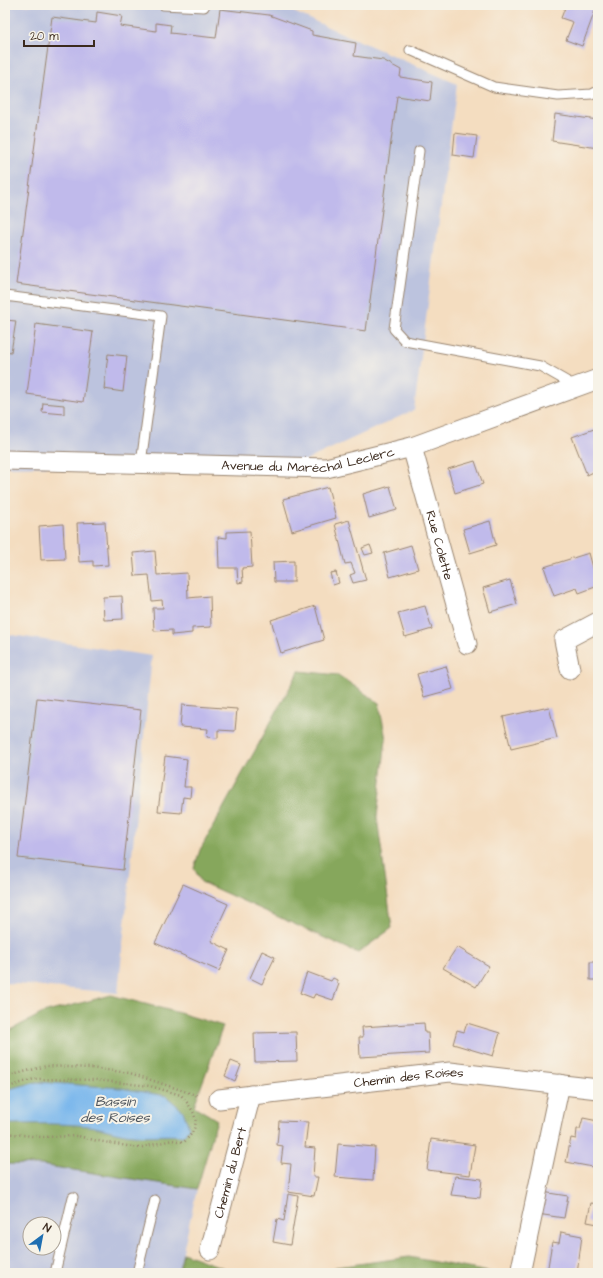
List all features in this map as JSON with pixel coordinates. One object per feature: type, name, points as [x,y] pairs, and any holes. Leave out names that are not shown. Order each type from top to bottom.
[{"type":"street","name":"Avenue du Maréchal Leclerc","points":[[5,460],[326,468],[412,446],[575,386],[598,379]]},
{"type":"street","name":"Rue Colette","points":[[412,446],[467,644]]},
{"type":"street","points":[[570,669],[564,640],[598,622]]},
{"type":"street","name":"Chemin des Roises","points":[[219,1099],[450,1072],[598,1089]]},
{"type":"street","points":[[521,1269],[560,1084]]},
{"type":"street","name":"Chemin du Bert","points":[[210,1250],[251,1095]]},
{"type":"lane","points":[[163,5],[204,7],[204,5]]},
{"type":"lane","points":[[410,50],[494,87],[558,96],[592,94],[598,91]]},
{"type":"lane","points":[[419,151],[394,329],[405,342],[540,366],[575,386]]},
{"type":"lane","points":[[5,296],[161,316],[141,463]]},
{"type":"lane","points":[[55,1273],[73,1197]]},
{"type":"lane","points":[[137,1273],[155,1200]]},
{"type":"path","points":[[5,1077],[46,1066],[91,1068],[130,1073],[196,1095],[219,1099]]},
{"type":"path","points":[[5,1088],[34,1079],[96,1080],[150,1086],[181,1094],[196,1117],[196,1127],[192,1135],[184,1142],[172,1140],[139,1148],[78,1136],[41,1137],[5,1133]]},
{"type":"shaded area","points":[[5,5],[278,5],[457,84],[414,410],[302,462],[5,467]]},
{"type":"shaded area","points":[[5,634],[152,656],[118,993],[5,983]]},
{"type":"shaded area","points":[[5,1164],[41,1165],[197,1189],[178,1273],[5,1273]]},
{"type":"green space","points":[[299,671],[338,675],[379,703],[386,739],[377,817],[392,928],[358,953],[201,882],[194,868],[200,850]]},
{"type":"green space","points":[[111,995],[223,1026],[194,1106],[217,1120],[197,1189],[41,1165],[5,1164],[5,1033],[43,1013]]},
{"type":"green space","points":[[183,1253],[237,1273],[178,1273]]},
{"type":"green space","points":[[409,1257],[494,1273],[325,1273],[336,1267]]},
{"type":"water","name":"Bassin des Roises","points":[[37,1082],[120,1088],[166,1096],[183,1111],[189,1128],[183,1136],[146,1136],[78,1125],[5,1124],[5,1090]]},
{"type":"building","points":[[566,5],[598,5],[598,9],[596,8],[582,46],[566,40],[573,22],[561,18]]},
{"type":"building","points":[[220,9],[269,15],[312,31],[312,35],[356,43],[354,56],[383,60],[401,70],[400,77],[432,82],[430,101],[397,96],[366,331],[16,284],[52,17],[96,23],[97,12],[122,16],[120,26],[156,31],[156,23],[171,25],[170,33],[216,38]]},
{"type":"building","points":[[555,114],[598,120],[598,148],[552,141]]},
{"type":"building","points":[[455,133],[477,136],[474,158],[453,155]]},
{"type":"building","points":[[5,320],[16,321],[11,352],[5,351]]},
{"type":"building","points":[[36,324],[93,332],[83,402],[27,394]]},
{"type":"building","points":[[108,354],[127,356],[123,392],[104,389]]},
{"type":"building","points":[[43,403],[64,405],[64,414],[42,412]]},
{"type":"building","points":[[594,429],[598,439],[598,470],[587,475],[572,437]]},
{"type":"building","points":[[475,461],[483,484],[455,493],[448,469]]},
{"type":"building","points":[[390,486],[397,510],[369,518],[363,494]]},
{"type":"building","points":[[328,487],[336,518],[292,531],[283,499]]},
{"type":"building","points":[[349,520],[366,580],[353,583],[350,575],[355,573],[351,563],[345,564],[335,524]]},
{"type":"building","points":[[490,521],[496,545],[470,553],[463,529]]},
{"type":"building","points":[[105,522],[108,565],[93,566],[93,561],[79,562],[77,523]]},
{"type":"building","points":[[63,524],[65,559],[41,560],[39,526]]},
{"type":"building","points":[[250,531],[252,567],[242,568],[243,582],[238,583],[237,568],[219,568],[218,537],[227,538],[227,532]]},
{"type":"building","points":[[370,545],[373,553],[365,555],[362,548]]},
{"type":"building","points":[[411,545],[418,569],[390,577],[384,553]]},
{"type":"building","points":[[155,551],[157,575],[187,573],[188,598],[210,596],[211,627],[192,628],[192,633],[172,635],[172,630],[154,631],[153,608],[163,608],[162,600],[152,601],[149,575],[135,576],[133,553]]},
{"type":"building","points":[[589,553],[598,586],[579,593],[577,588],[554,596],[544,567]]},
{"type":"building","points":[[294,561],[294,582],[274,582],[273,562]]},
{"type":"building","points":[[336,572],[339,583],[333,585],[330,573]]},
{"type":"building","points":[[510,580],[517,604],[490,612],[483,588]]},
{"type":"building","points":[[122,596],[123,619],[104,620],[103,597]]},
{"type":"building","points":[[315,606],[324,640],[281,653],[271,620]]},
{"type":"building","points":[[425,606],[432,629],[405,637],[398,613]]},
{"type":"building","points":[[446,666],[453,689],[424,697],[417,674]]},
{"type":"building","points":[[37,698],[141,710],[123,870],[18,858]]},
{"type":"building","points":[[182,705],[237,709],[235,731],[218,730],[218,738],[207,737],[208,729],[180,727]]},
{"type":"building","points":[[549,707],[557,738],[511,749],[503,717]]},
{"type":"building","points":[[165,756],[187,759],[184,787],[191,787],[190,798],[183,797],[181,813],[158,811]]},
{"type":"building","points":[[183,884],[228,904],[211,941],[229,950],[219,971],[155,943]]},
{"type":"building","points":[[457,947],[489,966],[476,987],[443,968]]},
{"type":"building","points":[[262,951],[275,957],[262,984],[250,978]]},
{"type":"building","points":[[590,962],[598,962],[598,980],[590,980]]},
{"type":"building","points":[[307,972],[331,981],[333,978],[337,980],[337,983],[339,984],[333,1000],[315,994],[313,998],[300,993]]},
{"type":"building","points":[[424,1023],[425,1033],[428,1033],[429,1053],[360,1057],[359,1037],[363,1037],[362,1027]]},
{"type":"building","points":[[467,1023],[500,1033],[493,1056],[453,1044],[457,1030],[464,1032]]},
{"type":"building","points":[[296,1032],[297,1061],[255,1062],[254,1033]]},
{"type":"building","points":[[231,1061],[241,1065],[235,1081],[225,1076]]},
{"type":"building","points":[[583,1118],[598,1121],[598,1168],[566,1162],[571,1138],[576,1139],[577,1129],[580,1129]]},
{"type":"building","points":[[279,1121],[308,1122],[305,1147],[315,1148],[313,1177],[318,1177],[314,1196],[288,1192],[291,1164],[281,1163],[283,1146],[277,1145]]},
{"type":"building","points":[[431,1139],[475,1145],[470,1175],[427,1170]]},
{"type":"building","points":[[338,1144],[375,1147],[373,1180],[335,1177]]},
{"type":"building","points":[[455,1176],[482,1179],[480,1198],[451,1195]]},
{"type":"building","points":[[542,1192],[568,1196],[564,1218],[537,1214]]},
{"type":"building","points":[[288,1194],[298,1196],[290,1245],[273,1242],[277,1219],[284,1221]]},
{"type":"building","points":[[591,1203],[598,1204],[598,1224],[587,1222]]},
{"type":"building","points":[[561,1232],[582,1236],[577,1273],[547,1273],[552,1242],[559,1243]]}]
